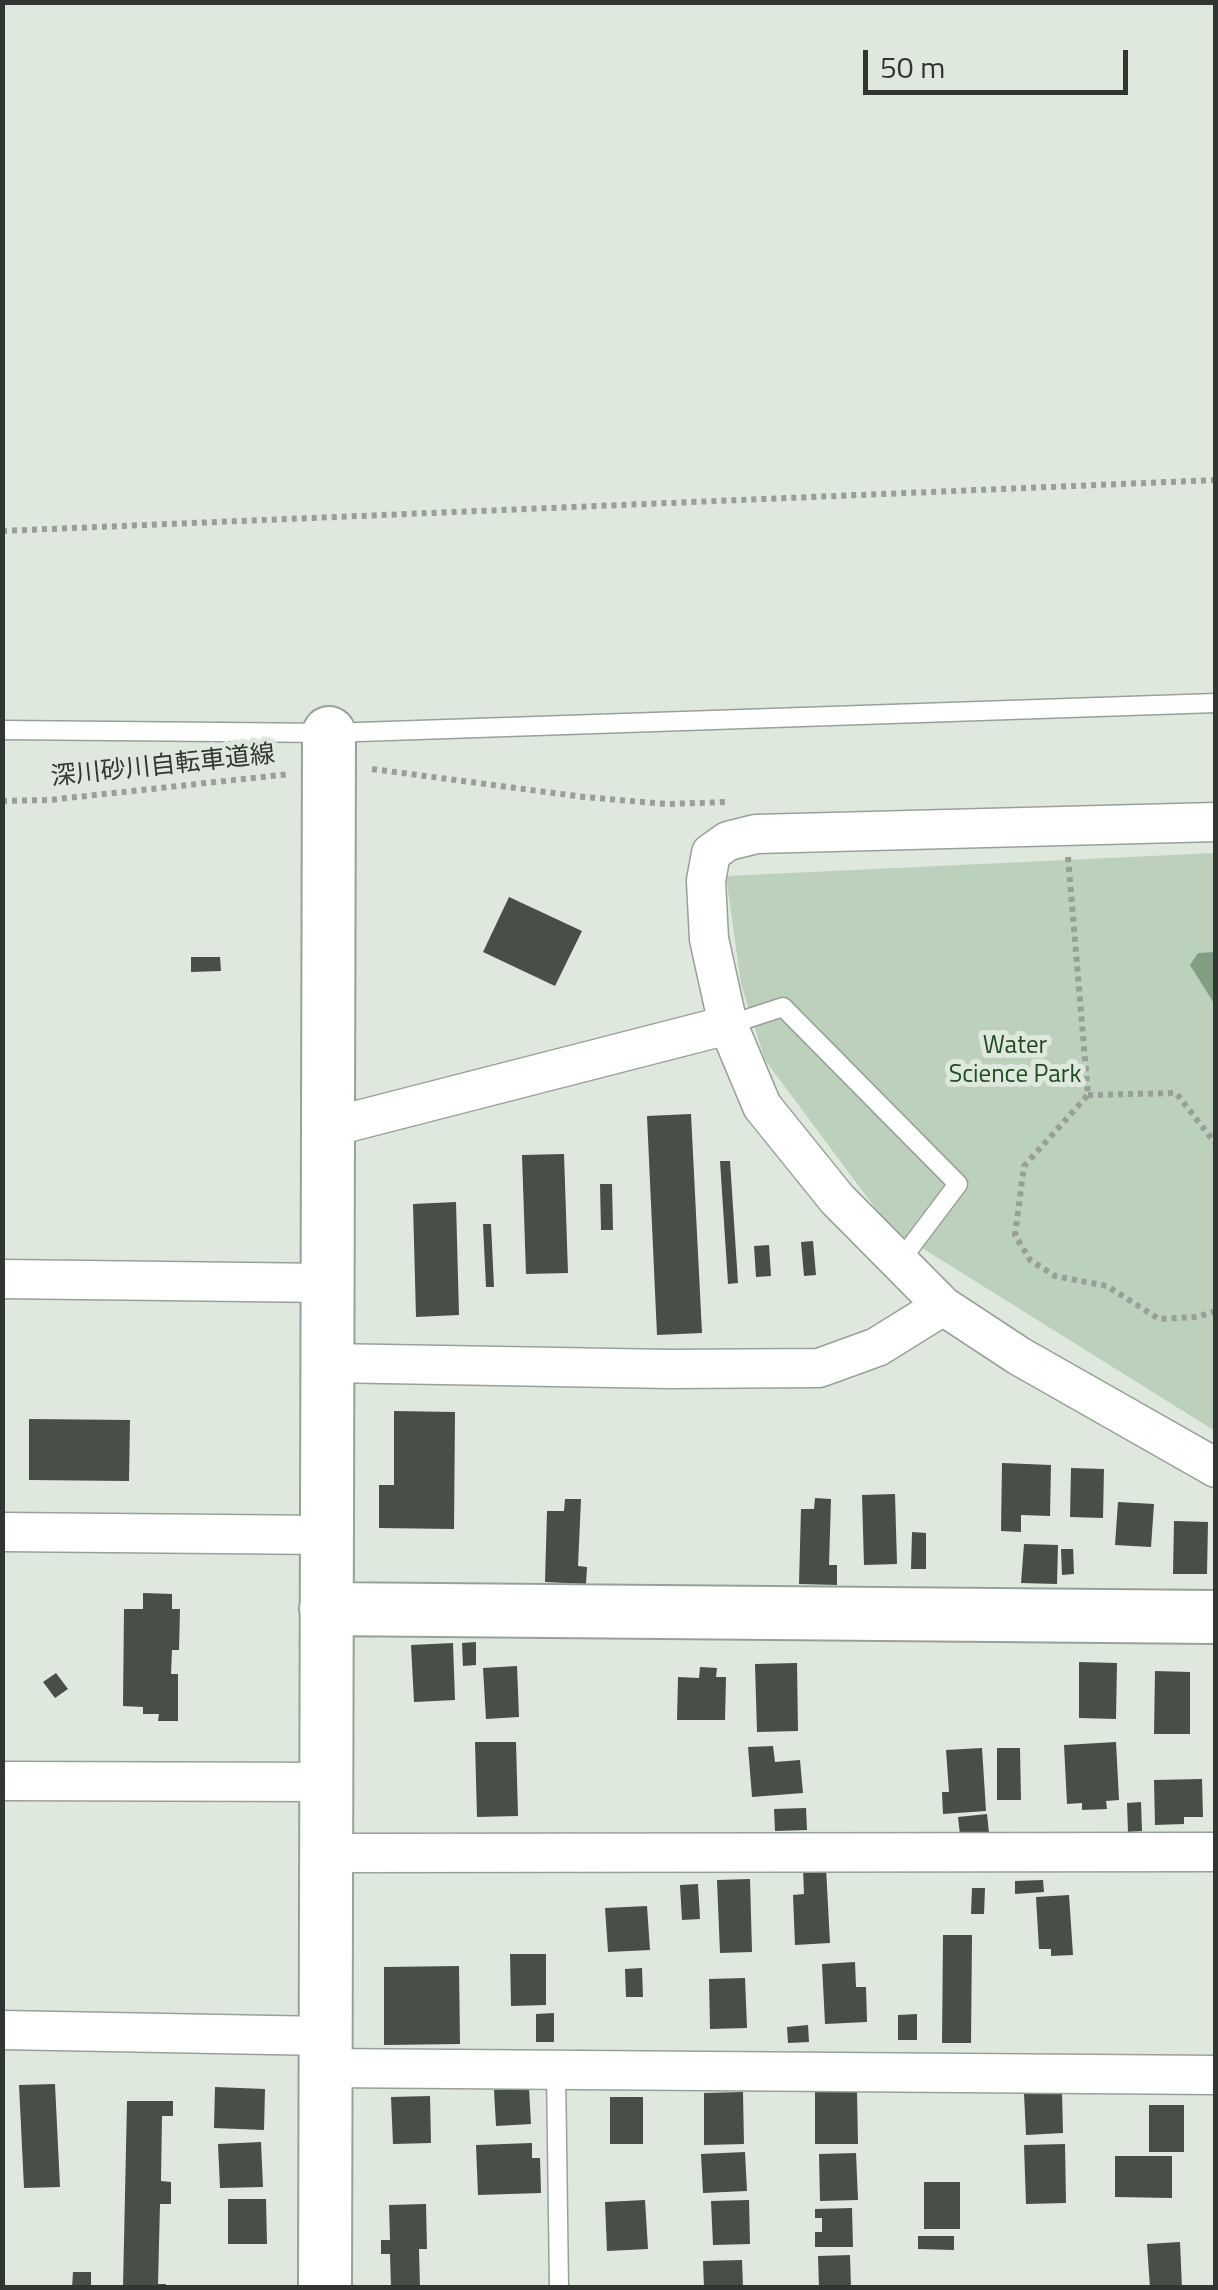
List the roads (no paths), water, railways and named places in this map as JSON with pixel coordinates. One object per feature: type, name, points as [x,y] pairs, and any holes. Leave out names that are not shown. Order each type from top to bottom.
[{"type":"street","points":[[326,2288],[329,751]]},
{"type":"street","points":[[1216,822],[756,834],[728,841],[711,853],[706,881],[710,939],[728,1024],[762,1106],[838,1198],[943,1306],[1019,1356],[1216,1468]]},
{"type":"street","points":[[327,1128],[728,1024]]},
{"type":"street","points":[[2,1280],[327,1282]]},
{"type":"street","points":[[327,1362],[819,1368],[877,1347],[943,1306]]},
{"type":"street","points":[[2,1532],[327,1535]]},
{"type":"street","points":[[326,1609],[1216,1617]]},
{"type":"street","points":[[2,1780],[326,1782]]},
{"type":"street","points":[[326,1853],[1216,1852]]},
{"type":"street","points":[[2,2030],[556,2070],[1216,2075]]},
{"type":"lane","points":[[2,730],[329,751],[1216,703]]},
{"type":"lane","points":[[728,1024],[783,1006],[958,1184],[900,1261]]},
{"type":"lane","points":[[556,2070],[560,2288]]},
{"type":"park label","name":"Water Science Park","points":[[1015,1062]]}]
